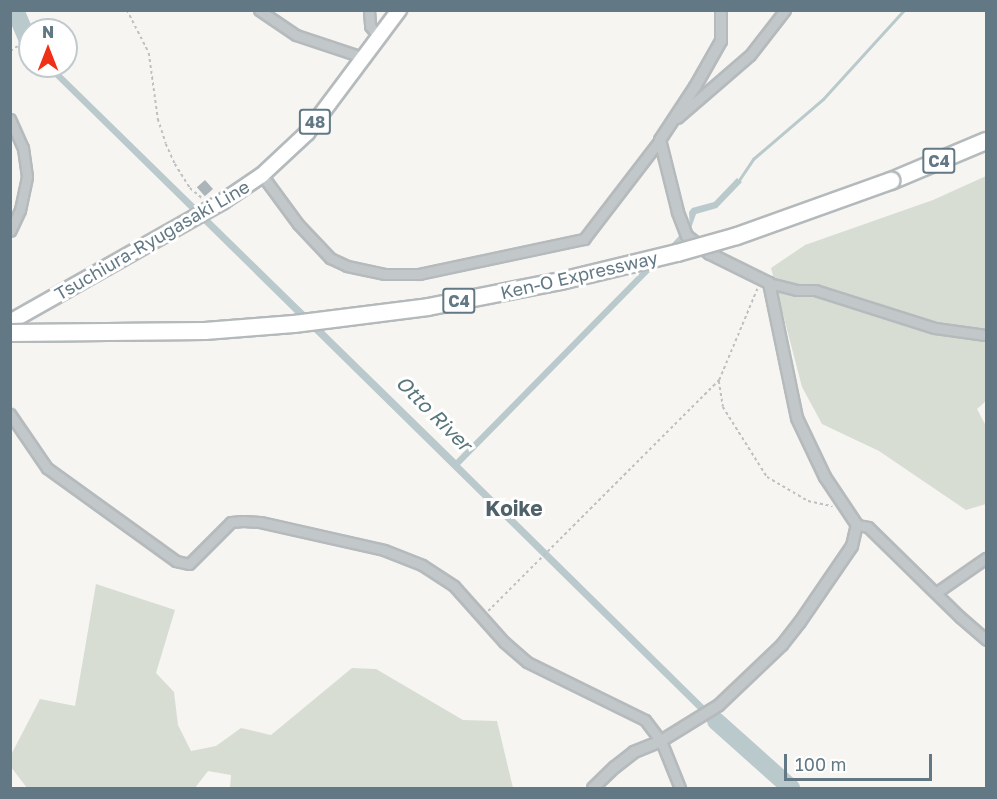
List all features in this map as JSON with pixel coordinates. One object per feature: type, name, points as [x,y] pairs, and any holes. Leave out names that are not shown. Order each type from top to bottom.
[{"type":"highway","name":"Ken-O Expressway","points":[[10,333],[205,331],[305,322],[459,301],[561,281],[677,253],[756,229],[891,181],[987,141]]},
{"type":"main road","name":"Tsuchiura-Ryugasaki Line","points":[[10,322],[210,209],[262,175],[307,133],[399,10]]},
{"type":"street","points":[[259,10],[296,35],[365,58]]},
{"type":"street","points":[[369,10],[370,26],[379,37]]},
{"type":"street","points":[[262,175],[298,224],[330,258],[347,266],[385,274],[419,274],[584,239],[660,140],[721,41],[721,10]]},
{"type":"street","points":[[673,121],[750,55],[785,10]]},
{"type":"street","points":[[10,119],[23,148],[27,177],[20,210],[10,231]]},
{"type":"street","points":[[660,140],[687,236],[710,254],[765,282],[797,290],[815,290],[935,328],[987,335]]},
{"type":"street","points":[[594,789],[634,752],[661,741],[719,705],[782,645],[852,546],[858,525],[825,477],[798,418],[765,282]]},
{"type":"street","points":[[10,414],[47,468],[177,561],[189,564],[231,522],[260,522],[405,557],[454,586],[504,642],[527,662],[645,720],[661,741],[680,789]]},
{"type":"street","points":[[858,525],[868,526],[960,617],[987,640]]},
{"type":"street","points":[[937,592],[987,558]]},
{"type":"path","points":[[127,10],[149,53],[158,120],[175,164],[190,188],[210,209]]},
{"type":"path","points":[[10,51],[18,46]]},
{"type":"path","points":[[483,617],[539,558],[719,380],[765,282]]},
{"type":"path","points":[[719,380],[723,406],[768,477],[808,501],[848,510]]},
{"type":"shaded area","points":[[56,78],[65,78],[456,460],[644,269],[690,231],[460,465],[734,735],[729,740]]},
{"type":"shaded area","points":[[986,176],[986,401],[977,409],[986,426],[986,504],[966,510],[879,451],[822,424],[802,387],[771,268],[805,245],[933,200]]},
{"type":"shaded area","points":[[737,178],[742,182],[717,208],[696,214],[690,231],[689,212],[692,208],[714,202]]},
{"type":"shaded area","points":[[96,584],[175,610],[156,673],[174,692],[178,725],[191,751],[216,746],[241,728],[271,735],[352,668],[376,669],[463,720],[497,721],[513,788],[230,788],[231,775],[208,771],[195,788],[27,788],[11,767],[11,755],[40,699],[75,706]]},
{"type":"building","points":[[205,180],[213,189],[205,196],[197,187]]},
{"type":"waterway","name":"Otto River","points":[[15,10],[18,18]]},
{"type":"waterway","points":[[737,183],[753,159],[823,99],[904,10]]},
{"type":"waterway","points":[[669,248],[683,233]]},
{"type":"waterway","name":"Otto River","points":[[716,721],[791,788]]},
{"type":"district","name":"Koike","points":[[514,508]]}]
